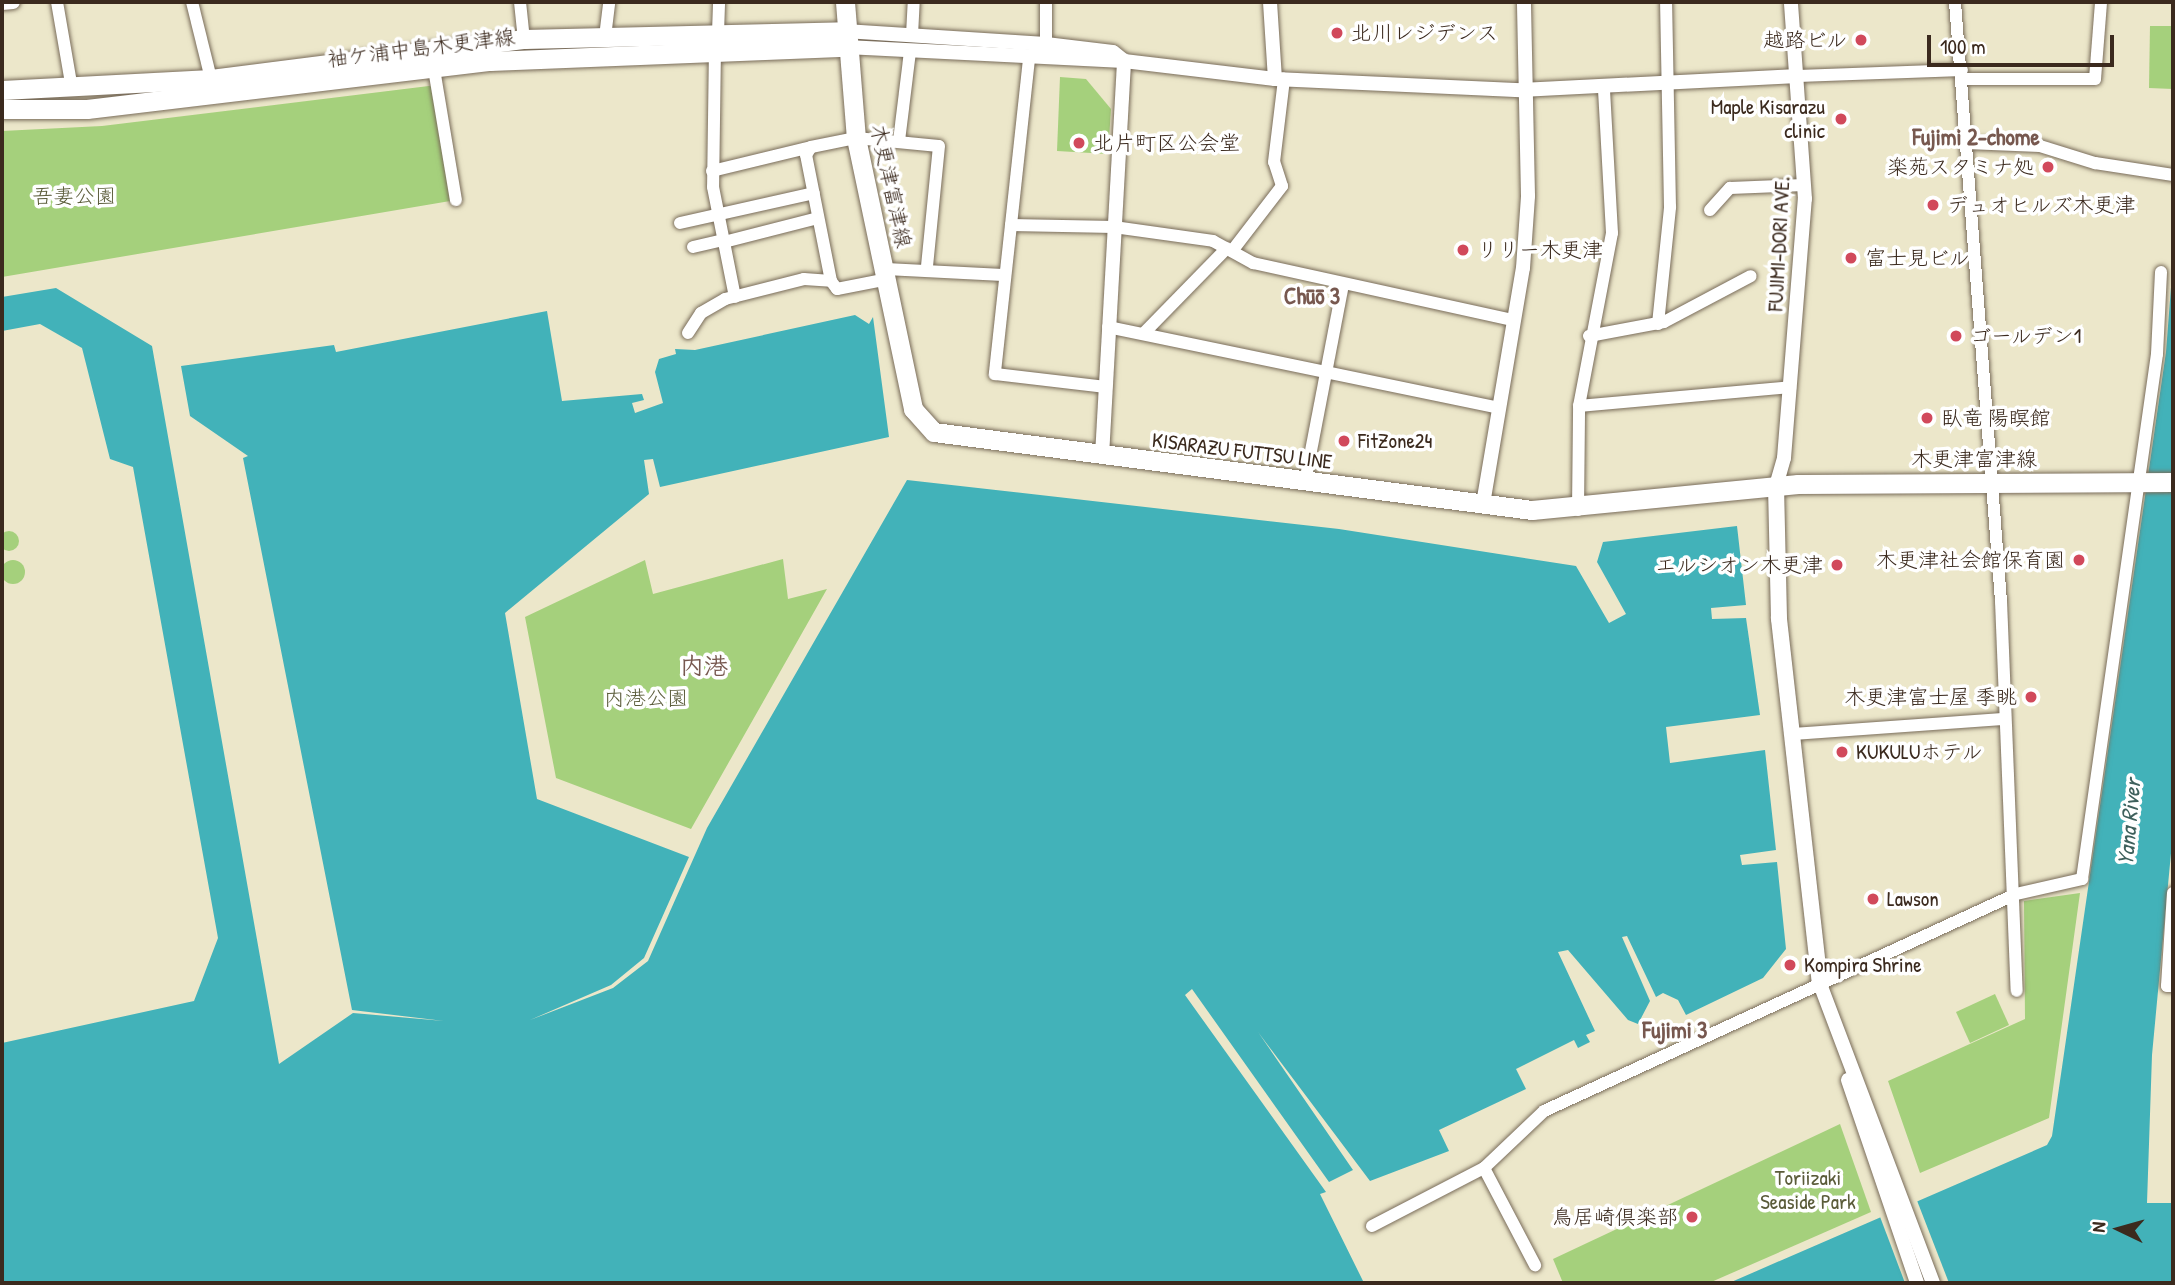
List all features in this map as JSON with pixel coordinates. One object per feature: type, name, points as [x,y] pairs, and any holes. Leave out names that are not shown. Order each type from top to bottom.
[{"type":"main road","name":"木更津富津線","points":[[845,2],[845,39],[856,138],[887,274]]},
{"type":"main road","name":"袖ケ浦中島木更津線","points":[[2,109],[87,109],[433,60],[524,39],[845,39]]},
{"type":"main road","name":"袖ケ浦中島木更津線","points":[[2,90],[72,89],[717,40]]},
{"type":"main road","name":"KISARAZU FUTTSU LINE","points":[[887,274],[913,409],[923,426],[1102,456],[1483,503],[1578,510],[1776,486]]},
{"type":"main road","name":"木更津富津線","points":[[1776,486],[1991,480],[2173,482]]},
{"type":"main road","points":[[1776,486],[1774,558],[1820,985]]},
{"type":"street","points":[[2,3],[13,2]]},
{"type":"street","points":[[57,2],[72,89]]},
{"type":"street","points":[[192,2],[211,79]]},
{"type":"street","points":[[520,2],[524,39]]},
{"type":"street","points":[[605,37],[609,2]]},
{"type":"street","points":[[719,2],[712,171],[718,216],[735,297]]},
{"type":"street","points":[[912,35],[914,2]]},
{"type":"street","points":[[1046,2],[1046,44]]},
{"type":"street","points":[[1145,332],[1229,250],[1282,186],[1274,162],[1280,79],[1270,2]]},
{"type":"street","points":[[1483,503],[1512,320],[1528,196],[1524,2]]},
{"type":"street","points":[[1658,324],[1670,207],[1671,85],[1666,2]]},
{"type":"street","name":"FUJIMI-DORI AVE.","points":[[1776,486],[1790,387],[1804,185],[1791,2]]},
{"type":"street","points":[[1955,2],[1991,480],[2003,719],[2016,894],[2017,991]]},
{"type":"street","points":[[845,39],[910,51],[1029,59],[1124,61],[1280,79],[1527,90],[1604,89],[1798,76],[1962,75],[2095,79],[2101,2]]},
{"type":"street","points":[[845,39],[912,35],[1046,44],[1113,52],[1124,61]]},
{"type":"street","points":[[899,141],[910,51]]},
{"type":"street","points":[[1029,59],[1003,275],[995,374],[1106,387]]},
{"type":"street","points":[[433,60],[456,200]]},
{"type":"street","points":[[1102,456],[1124,61]]},
{"type":"street","points":[[1578,510],[1579,407],[1589,337],[1612,233],[1604,89]]},
{"type":"street","points":[[712,171],[856,138],[939,146],[927,267]]},
{"type":"street","points":[[1967,143],[2040,146],[2095,163],[2173,175]]},
{"type":"street","points":[[811,147],[806,155],[831,281],[837,289],[887,274],[927,267],[1003,275]]},
{"type":"street","points":[[1710,210],[1730,188],[1804,185]]},
{"type":"street","points":[[680,223],[814,193]]},
{"type":"street","points":[[693,247],[818,218]]},
{"type":"street","points":[[1011,225],[1114,227],[1229,250],[1254,263],[1343,285],[1512,320]]},
{"type":"street","points":[[1372,1226],[1484,1168],[1544,1111],[2016,894],[2082,879],[2136,482],[2157,354],[2161,272]]},
{"type":"street","points":[[1589,337],[1658,324],[1751,276]]},
{"type":"street","points":[[688,333],[709,306],[804,279],[831,281]]},
{"type":"street","points":[[1305,482],[1324,371],[1343,285]]},
{"type":"street","points":[[1108,327],[1145,332],[1498,408]]},
{"type":"street","points":[[1579,407],[1790,387]]},
{"type":"street","points":[[1792,734],[2003,719]]},
{"type":"street","points":[[2173,893],[2167,986],[2173,986]]},
{"type":"street","points":[[1820,985],[1934,1283]]},
{"type":"street","points":[[1820,985],[1872,1162],[1917,1283]]},
{"type":"street","points":[[1484,1168],[1535,1265]]},
{"type":"green space","points":[[2150,26],[2173,26],[2173,89],[2149,88]]},
{"type":"green space","points":[[1060,77],[1086,79],[1111,109],[1108,154],[1057,151]]},
{"type":"green space","name":"吾妻公園","points":[[437,85],[456,200],[2,277],[2,131],[102,126]]},
{"type":"green space","points":[[5,531],[13,531],[19,541],[13,551],[5,551],[-1,545],[-1,537]]},
{"type":"green space","name":"内港公園","points":[[783,559],[788,599],[827,589],[691,829],[556,778],[525,617],[645,560],[653,594]]},
{"type":"green space","points":[[8,560],[18,560],[25,567],[25,577],[18,584],[8,584],[1,577],[1,567]]},
{"type":"green space","points":[[2080,893],[2049,1118],[1920,1173],[1888,1081],[2025,1019],[2024,901]]},
{"type":"green space","points":[[1995,994],[2009,1025],[1970,1043],[1956,1012]]},
{"type":"green space","name":"Toriizaki Seaside Park","points":[[1840,1124],[1871,1212],[1709,1283],[1563,1283],[1553,1259]]},
{"type":"water","name":"Yana River","points":[[2173,261],[2173,832],[2152,1055],[2147,1203],[2173,1203],[2173,1283],[1729,1283],[2047,1145],[2052,1136],[2166,352]]},
{"type":"water","points":[[56,288],[152,346],[279,1064],[353,1013],[444,1021],[352,1010],[243,458],[248,456],[190,416],[181,366],[334,345],[336,352],[547,311],[562,401],[642,394],[644,400],[632,403],[635,413],[663,403],[655,372],[659,359],[676,354],[675,349],[695,350],[855,315],[869,324],[873,317],[889,437],[660,487],[653,459],[644,460],[649,494],[505,613],[537,799],[689,857],[644,958],[611,985],[530,1020],[613,988],[648,961],[707,828],[907,480],[1339,529],[1576,566],[1609,623],[1626,614],[1597,562],[1603,542],[1737,526],[1746,605],[1711,608],[1712,619],[1746,618],[1760,715],[1666,727],[1670,763],[1765,750],[1776,850],[1740,855],[1742,865],[1777,862],[1786,949],[1763,978],[1686,1015],[1678,1000],[1663,993],[1656,997],[1627,936],[1622,937],[1650,1001],[1638,1024],[1628,1020],[1568,950],[1558,952],[1595,1031],[1586,1035],[1590,1042],[1578,1048],[1574,1040],[1516,1069],[1526,1089],[1439,1130],[1449,1151],[1370,1181],[1258,1032],[1353,1170],[1329,1182],[1192,989],[1185,995],[1326,1192],[1320,1194],[1364,1283],[2,1283],[2,1043],[194,1001],[218,938],[133,467],[110,459],[82,348],[40,324],[2,331],[2,297]]},
{"type":"pier","points":[[1916,1198],[1949,1283],[1905,1283],[1879,1214]]},
{"type":"place","name":"北川レジデンス","points":[[1337,33]]},
{"type":"place","name":"越路ビル","points":[[1861,40]]},
{"type":"place","name":"Maple Kisarazu clinic","points":[[1841,119]]},
{"type":"place","name":"北片町区公会堂","points":[[1079,143]]},
{"type":"place","name":"楽苑スタミナ処","points":[[2048,167]]},
{"type":"place","name":"デュオヒルズ木更津","points":[[1933,205]]},
{"type":"place","name":"リリー木更津","points":[[1463,250]]},
{"type":"place","name":"富士見ビル","points":[[1851,258]]},
{"type":"place","name":"ゴールデン1","points":[[1956,336]]},
{"type":"place","name":"臥竜 陽瞑館","points":[[1927,418]]},
{"type":"place","name":"FitZone24","points":[[1344,441]]},
{"type":"place","name":"木更津社会館保育園","points":[[2079,560]]},
{"type":"place","name":"エルシオン木更津","points":[[1837,565]]},
{"type":"place","name":"木更津富士屋 季眺","points":[[2031,697]]},
{"type":"place","name":"KUKULUホテル","points":[[1842,752]]},
{"type":"place","name":"Lawson","points":[[1873,899]]},
{"type":"place","name":"Kompira Shrine","points":[[1790,965]]},
{"type":"place","name":"鳥居崎倶楽部","points":[[1692,1217]]},
{"type":"district","name":"Fujimi 2-chome","points":[[1976,137]]},
{"type":"district","name":"Chūō 3","points":[[1312,296]]},
{"type":"district","name":"内港","points":[[704,666]]},
{"type":"district","name":"Fujimi 3","points":[[1675,1030]]}]
